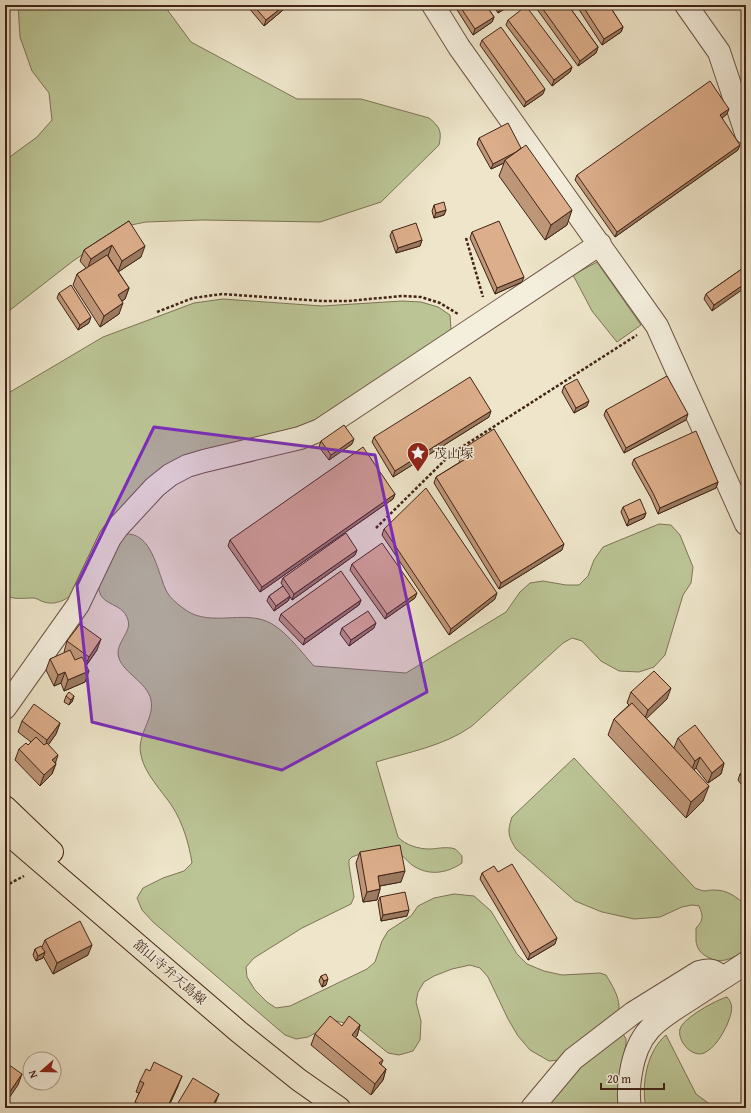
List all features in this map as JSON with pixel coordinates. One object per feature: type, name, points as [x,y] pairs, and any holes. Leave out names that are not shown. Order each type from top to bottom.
[{"type":"main road","points":[[5,807],[67,867],[112,922]]},
{"type":"main road","name":"舘山寺弁天島線","points":[[5,831],[268,1056],[339,1108]]},
{"type":"street","points":[[433,5],[459,47],[655,323],[670,353],[746,524]]},
{"type":"street","points":[[686,5],[719,52],[746,133]]},
{"type":"street","points":[[5,708],[78,605],[110,538],[118,527],[155,487],[170,475],[186,466],[300,438],[320,430],[600,244]]},
{"type":"street","points":[[630,1108],[630,1078],[632,1063],[636,1048],[643,1036],[661,1017],[746,963]]},
{"type":"street","points":[[532,1108],[573,1059],[633,1013],[699,972],[708,970],[716,972],[722,978]]},
{"type":"path","points":[[466,238],[489,318]]},
{"type":"path","points":[[158,312],[193,298],[222,294],[322,301],[348,301],[402,296],[422,297],[440,303],[457,312],[469,331]]},
{"type":"path","points":[[376,528],[451,454],[655,323]]},
{"type":"highlighted area","points":[[154,427],[375,455],[427,692],[282,770],[92,722],[77,585]]},
{"type":"green space","points":[[18,5],[166,5],[166,8],[191,42],[297,99],[361,99],[429,118],[438,127],[440,133],[439,145],[381,202],[320,222],[202,220],[146,222],[131,225],[118,231],[73,261],[5,314],[5,163],[11,156],[37,137],[52,120],[49,93],[32,71],[20,37]]},
{"type":"green space","points":[[597,262],[641,325],[617,342],[592,311],[573,275]]},
{"type":"green space","points":[[223,299],[322,306],[402,301],[421,302],[438,307],[450,315],[451,329],[443,339],[316,423],[183,459],[78,589],[67,598],[59,602],[49,603],[34,598],[15,598],[5,595],[5,395],[103,337],[194,303]]},
{"type":"green space","points":[[659,524],[671,525],[680,535],[693,567],[691,583],[683,595],[665,655],[654,667],[639,672],[619,671],[601,661],[582,641],[572,638],[563,643],[472,726],[461,733],[438,744],[376,762],[398,837],[412,846],[421,848],[455,849],[462,856],[462,863],[450,870],[431,872],[418,869],[400,854],[391,850],[374,851],[352,857],[349,860],[354,897],[351,904],[302,928],[254,958],[246,967],[247,977],[255,990],[267,1002],[276,1008],[290,1006],[367,969],[375,962],[382,941],[388,931],[411,916],[418,906],[434,898],[454,894],[474,896],[491,911],[517,954],[527,964],[544,971],[562,975],[600,973],[606,975],[614,989],[619,1004],[618,1015],[559,1060],[549,1061],[530,1050],[518,1036],[508,1019],[488,977],[480,968],[470,965],[452,969],[434,976],[424,982],[418,992],[416,1002],[421,1021],[420,1040],[413,1051],[399,1055],[388,1053],[360,1030],[349,1024],[336,1021],[326,1023],[317,1032],[308,1037],[296,1039],[285,1035],[153,922],[142,910],[137,898],[143,888],[163,878],[184,871],[192,863],[187,841],[179,819],[172,806],[149,775],[141,755],[141,740],[152,707],[149,693],[123,666],[118,654],[118,650],[128,628],[128,620],[125,613],[101,596],[99,589],[99,580],[125,534],[134,535],[147,545],[156,562],[168,594],[178,604],[192,614],[212,618],[243,617],[263,620],[284,633],[314,666],[406,673],[506,612],[520,592],[530,583],[543,581],[566,585],[579,585],[588,576],[594,560],[603,547]]},
{"type":"green space","points":[[574,758],[695,888],[704,891],[724,891],[736,897],[746,906],[746,950],[736,956],[721,961],[711,959],[700,952],[696,941],[696,928],[702,918],[699,906],[692,905],[682,907],[660,917],[634,919],[602,912],[575,901],[516,849],[509,834],[509,826],[512,817]]},
{"type":"green space","points":[[727,997],[732,1007],[731,1014],[718,1041],[712,1048],[704,1053],[699,1054],[690,1051],[681,1039],[680,1029],[682,1025],[700,1010]]},
{"type":"green space","points":[[623,1034],[626,1039],[626,1044],[619,1076],[618,1108],[549,1108],[547,1104],[577,1064]]},
{"type":"green space","points":[[666,1035],[696,1094],[715,1108],[646,1108],[644,1089],[647,1068],[654,1050]]},
{"type":"building","points":[[253,5],[285,5],[266,20]]},
{"type":"building","points":[[459,5],[486,5],[494,17],[475,29]]},
{"type":"building","points":[[540,5],[568,5],[598,47],[580,61]]},
{"type":"building","points":[[582,5],[609,5],[623,27],[604,39]]},
{"type":"building","points":[[526,6],[572,67],[554,80],[508,20]]},
{"type":"building","points":[[501,27],[545,89],[526,102],[482,40]]},
{"type":"building","points":[[710,81],[729,109],[720,115],[740,145],[617,232],[577,175]]},
{"type":"building","points":[[508,123],[521,148],[493,164],[479,138]]},
{"type":"building","points":[[526,145],[572,210],[551,225],[505,160]]},
{"type":"building","points":[[444,202],[446,210],[436,213],[434,205]]},
{"type":"building","points":[[129,221],[145,246],[122,261],[112,245],[91,259],[84,250]]},
{"type":"building","points":[[499,221],[524,277],[497,288],[472,232]]},
{"type":"building","points":[[416,223],[422,240],[398,248],[392,231]]},
{"type":"building","points":[[107,255],[129,288],[118,295],[123,303],[104,316],[77,274]]},
{"type":"building","points":[[746,266],[746,283],[714,305],[706,294]]},
{"type":"building","points":[[71,285],[91,317],[80,325],[59,293]]},
{"type":"building","points":[[667,376],[688,414],[626,448],[606,410]]},
{"type":"building","points":[[470,377],[491,411],[395,471],[374,437]]},
{"type":"building","points":[[577,379],[589,401],[576,408],[564,386]]},
{"type":"building","points":[[344,425],[354,439],[331,455],[321,441]]},
{"type":"building","points":[[494,429],[564,544],[501,583],[436,477],[464,460],[459,451]]},
{"type":"building","points":[[696,431],[718,482],[660,508],[634,459]]},
{"type":"building","points":[[363,447],[395,494],[262,587],[230,540]]},
{"type":"building","points":[[426,488],[497,593],[451,629],[384,529]]},
{"type":"building","points":[[640,499],[646,513],[629,520],[623,507]]},
{"type":"building","points":[[346,533],[357,550],[294,594],[283,578]]},
{"type":"building","points":[[382,543],[417,593],[387,614],[352,564]]},
{"type":"building","points":[[341,571],[361,600],[305,639],[281,614]]},
{"type":"building","points":[[283,586],[290,596],[276,606],[269,596]]},
{"type":"building","points":[[368,611],[376,623],[351,640],[342,628]]},
{"type":"building","points":[[80,624],[101,639],[89,657],[67,641]]},
{"type":"building","points":[[70,650],[75,660],[82,657],[89,671],[68,680],[65,672],[58,675],[50,659]]},
{"type":"building","points":[[654,671],[671,688],[648,710],[631,692]]},
{"type":"building","points":[[69,692],[74,696],[71,700],[66,696]]},
{"type":"building","points":[[632,703],[709,786],[691,802],[614,719]]},
{"type":"building","points":[[34,704],[60,723],[47,740],[22,721]]},
{"type":"building","points":[[695,725],[724,763],[712,773],[700,757],[695,761],[678,738]]},
{"type":"building","points":[[36,737],[44,745],[47,743],[58,755],[52,760],[56,764],[44,775],[19,749],[26,743],[28,745]]},
{"type":"building","points":[[746,770],[746,782],[740,774]]},
{"type":"building","points":[[400,845],[405,871],[378,876],[380,889],[367,892],[360,852]]},
{"type":"building","points":[[512,864],[557,938],[530,954],[482,873],[494,866],[498,872]]},
{"type":"building","points":[[405,892],[409,910],[383,915],[380,897]]},
{"type":"building","points":[[80,921],[92,945],[57,963],[45,940]]},
{"type":"building","points":[[41,946],[45,952],[38,956],[35,949]]},
{"type":"building","points":[[326,974],[328,979],[324,981],[321,976]]},
{"type":"building","points":[[330,1016],[342,1026],[349,1016],[360,1025],[352,1035],[383,1060],[379,1063],[386,1069],[375,1084],[315,1034]]},
{"type":"building","points":[[5,1062],[22,1074],[5,1099]]},
{"type":"building","points":[[154,1062],[182,1076],[167,1108],[147,1108],[135,1102],[144,1083],[140,1081],[146,1069],[150,1071]]},
{"type":"building","points":[[193,1078],[219,1094],[211,1108],[175,1108]]},
{"type":"place","name":"茂山塚","points":[[418,472]]}]
